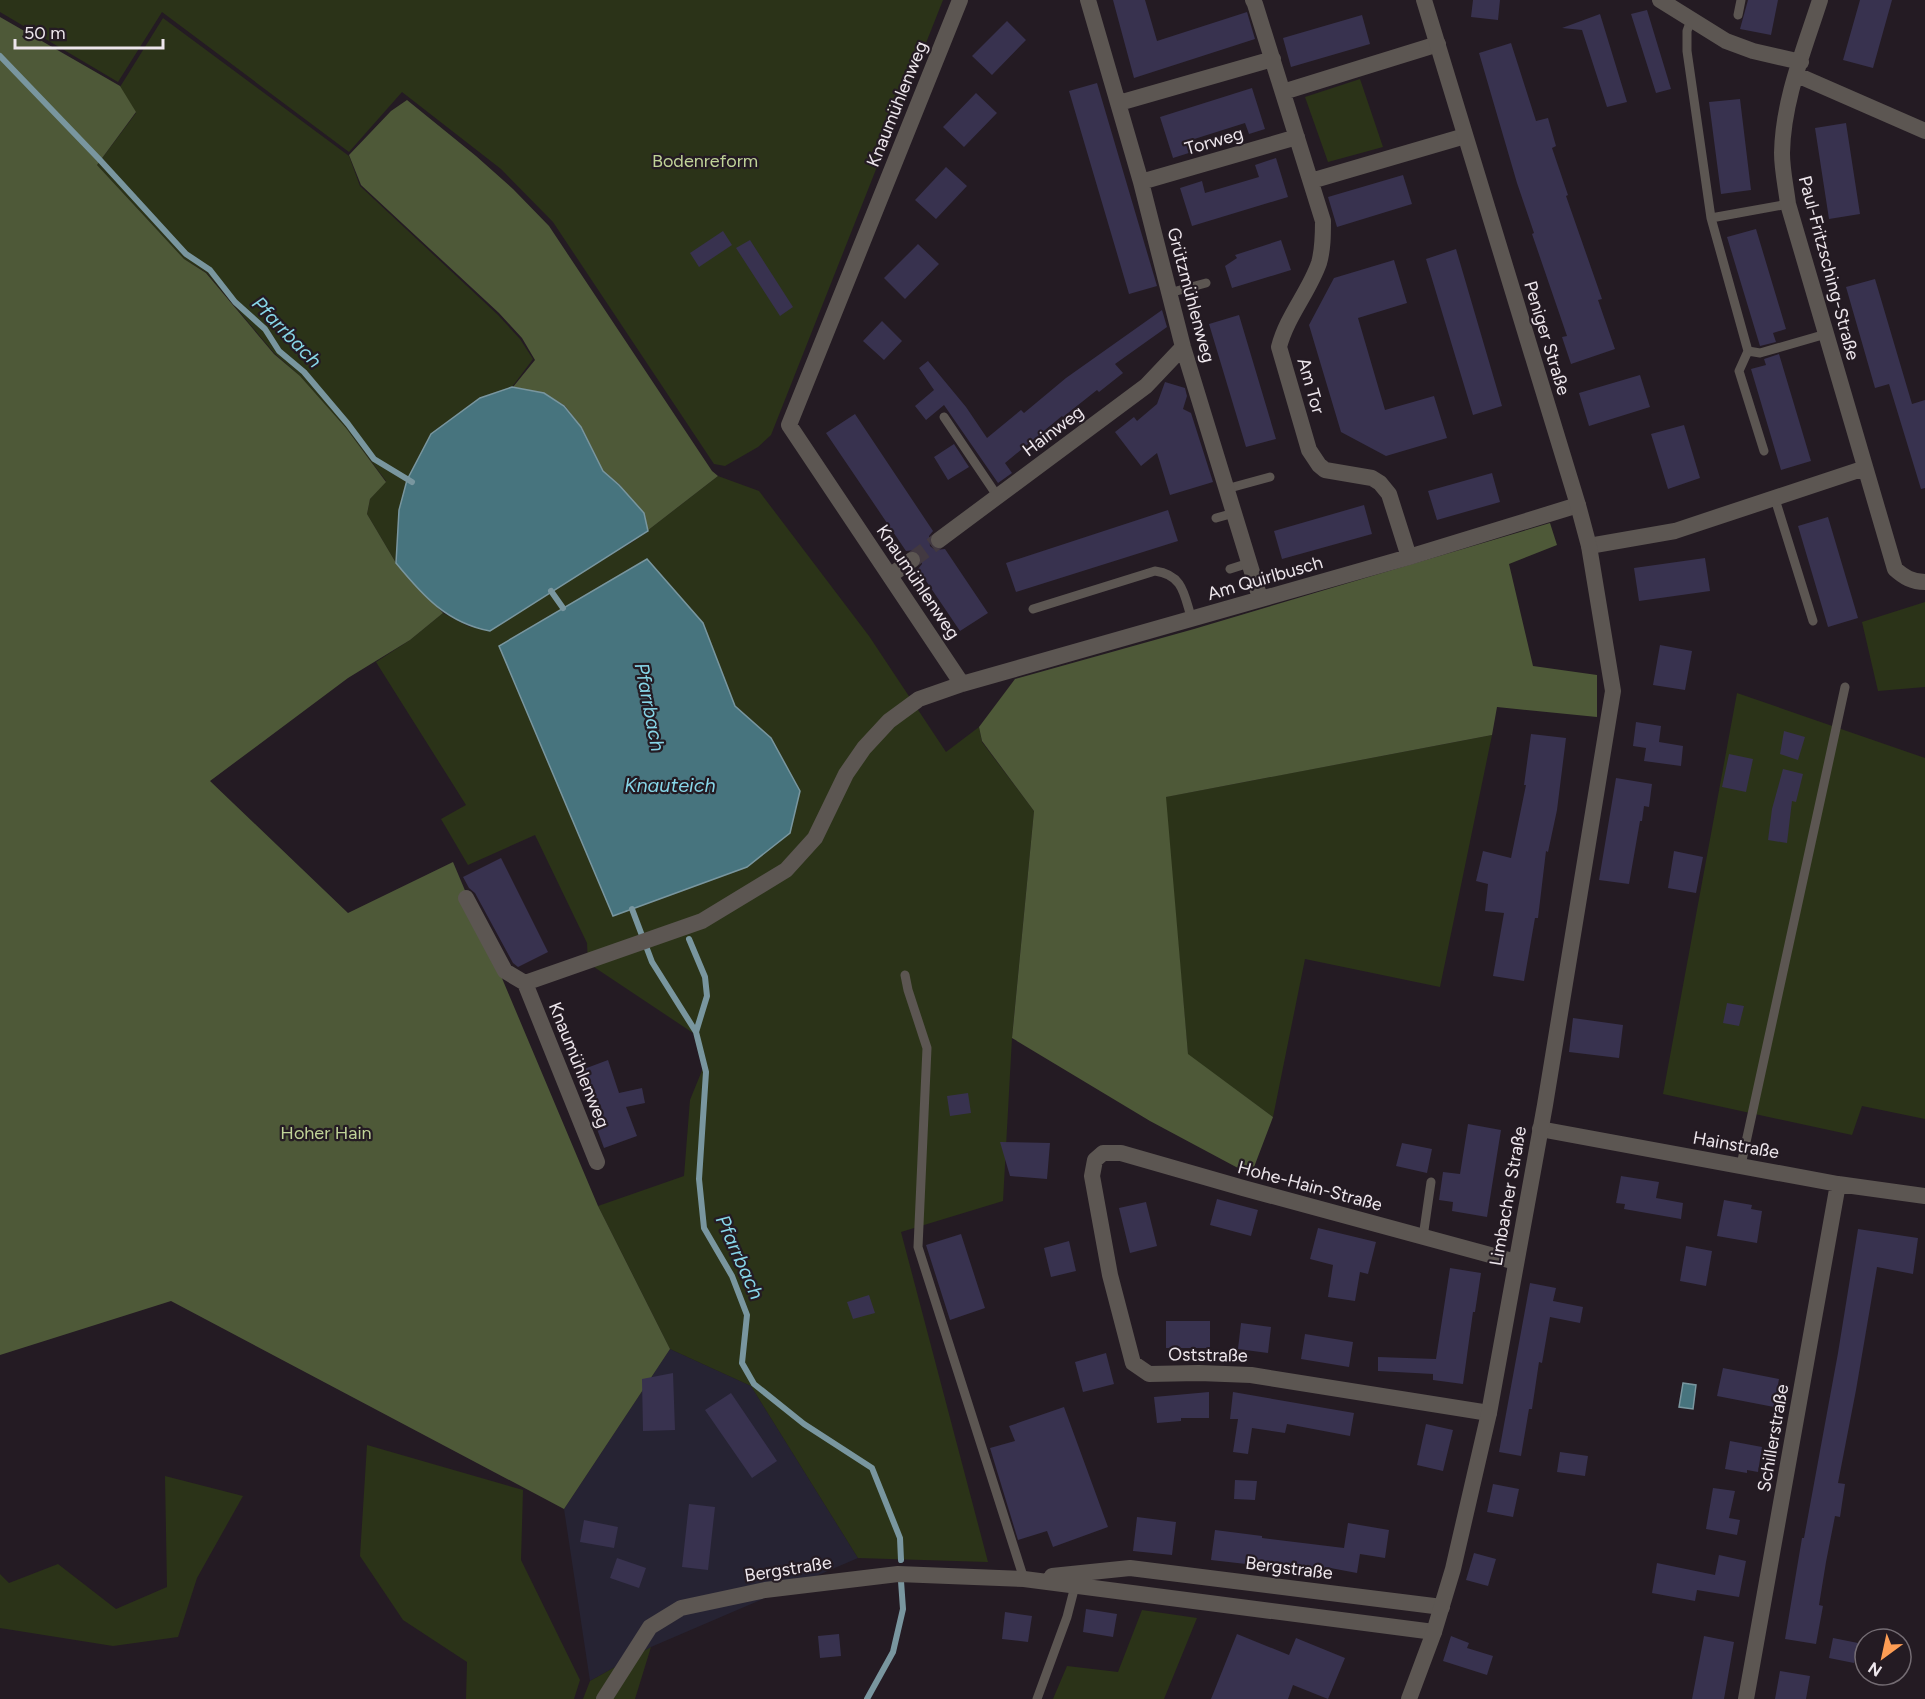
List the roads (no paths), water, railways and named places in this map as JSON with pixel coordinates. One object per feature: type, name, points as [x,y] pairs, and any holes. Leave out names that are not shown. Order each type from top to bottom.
[{"type":"street","name":"Knaumühlenweg","points":[[960,0],[789,425],[962,684]]},
{"type":"street","name":"Grützmühlenweg","points":[[1088,0],[1141,182],[1183,347],[1260,598]]},
{"type":"street","name":"Am Tor","points":[[1253,0],[1323,221],[1323,246],[1318,264],[1283,331],[1280,347],[1309,450],[1325,470],[1372,478],[1380,483],[1389,494],[1409,557]]},
{"type":"street","name":"Peniger Straße","points":[[1424,0],[1578,505],[1589,546],[1613,691]]},
{"type":"street","points":[[1660,0],[1726,41],[1799,68],[1925,131]]},
{"type":"street","name":"Paul-Fritzsching-Straße","points":[[1820,0],[1789,96],[1784,130],[1783,172],[1788,204],[1895,569],[1905,578],[1925,582]]},
{"type":"street","points":[[1283,92],[1438,44]]},
{"type":"street","points":[[1119,103],[1273,59]]},
{"type":"street","points":[[1311,181],[1465,136]]},
{"type":"street","name":"Torweg","points":[[1141,182],[1297,137]]},
{"type":"street","name":"Hainweg","points":[[939,540],[1146,386],[1183,347]]},
{"type":"street","points":[[1589,546],[1675,531],[1865,468]]},
{"type":"street","name":"Am Quirlbusch","points":[[962,684],[1409,557],[1578,505]]},
{"type":"street","points":[[891,575],[912,560]]},
{"type":"street","points":[[466,898],[505,971],[525,983],[702,921],[786,870],[815,838],[846,774],[864,748],[889,721],[919,699],[962,684]]},
{"type":"street","name":"Limbacher Straße","points":[[1409,1699],[1434,1632],[1453,1569],[1489,1413],[1540,1130],[1613,691]]},
{"type":"street","name":"Knaumühlenweg","points":[[525,983],[597,1162]]},
{"type":"street","name":"Hainstraße","points":[[1540,1130],[1838,1184],[1925,1196]]},
{"type":"street","name":"Hohe-Hain-Straße","points":[[1095,1160],[1103,1153],[1121,1153],[1516,1262]]},
{"type":"street","name":"Oststraße","points":[[1095,1160],[1092,1176],[1110,1275],[1133,1363],[1149,1374],[1199,1372],[1251,1375],[1489,1413]]},
{"type":"street","name":"Schillerstraße","points":[[1746,1699],[1838,1184]]},
{"type":"street","name":"Bergstraße","points":[[1024,1579],[1130,1568],[1442,1607]]},
{"type":"street","name":"Bergstraße","points":[[604,1699],[650,1627],[681,1608],[765,1590],[807,1586],[862,1576],[898,1574],[1024,1579],[1434,1632]]},
{"type":"lane","points":[[1738,15],[1741,0]]},
{"type":"lane","points":[[1691,20],[1687,31],[1687,51],[1711,218],[1748,351],[1738,371],[1764,451]]},
{"type":"lane","points":[[1711,218],[1788,204]]},
{"type":"lane","points":[[1169,293],[1206,284]]},
{"type":"lane","points":[[1748,351],[1760,353],[1826,334]]},
{"type":"lane","points":[[944,417],[998,497]]},
{"type":"lane","points":[[1226,489],[1270,477]]},
{"type":"lane","points":[[1775,499],[1813,621]]},
{"type":"lane","points":[[1216,518],[1234,513]]},
{"type":"lane","points":[[1230,568],[1249,563]]},
{"type":"lane","points":[[1033,609],[1155,571],[1170,574],[1180,584],[1192,620]]},
{"type":"lane","points":[[1741,1165],[1845,687]]},
{"type":"lane","points":[[906,975],[908,990],[927,1048],[918,1247],[1024,1579]]},
{"type":"lane","points":[[1423,1237],[1431,1182]]},
{"type":"lane","points":[[1037,1699],[1067,1617],[1074,1586]]},
{"type":"water","points":[[512,387],[544,393],[564,406],[581,427],[603,471],[644,513],[648,531],[490,631],[461,622],[448,615],[426,597],[396,563],[399,510],[407,480],[431,434],[480,398]]},
{"type":"water","name":"Knauteich","points":[[647,559],[703,623],[735,706],[771,738],[800,791],[790,833],[747,867],[613,916],[499,646]]},
{"type":"water","points":[[1683,1383],[1696,1385],[1693,1409],[1679,1407]]},
{"type":"waterway","name":"Pfarrbach","points":[[0,56],[186,254],[210,270],[235,302],[265,329],[279,351],[304,372],[374,459],[412,482]]},
{"type":"waterway","name":"Pfarrbach","points":[[551,591],[563,608]]},
{"type":"waterway","points":[[632,909],[652,962],[696,1032]]},
{"type":"waterway","name":"Pfarrbach","points":[[689,939],[705,977],[707,996],[696,1032],[706,1072],[699,1179],[704,1228],[732,1276],[747,1315],[742,1363],[754,1384],[804,1424],[872,1468],[900,1538],[901,1560]]},
{"type":"waterway","name":"Pfarrbach","points":[[867,1699],[893,1652],[903,1609],[901,1581]]},
{"type":"tunnel","points":[[912,560],[939,540]]},
{"type":"park label","name":"Bodenreform","points":[[705,161]]},
{"type":"park label","name":"Hoher Hain","points":[[326,1133]]}]
